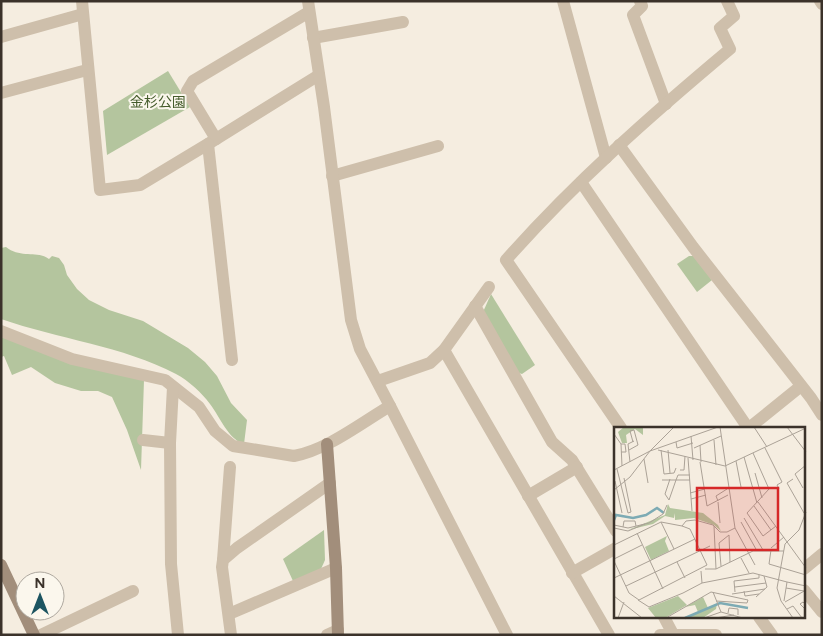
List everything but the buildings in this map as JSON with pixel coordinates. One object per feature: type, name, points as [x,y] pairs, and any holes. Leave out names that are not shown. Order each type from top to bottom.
[{"type":"street","points":[[82,1],[87,70],[100,190],[140,185],[319,75]]},
{"type":"street","points":[[563,1],[606,158]]},
{"type":"street","points":[[640,1],[642,6],[633,15],[666,104]]},
{"type":"street","points":[[620,427],[506,260],[619,145],[730,49],[720,28],[734,16],[727,1]]},
{"type":"street","points":[[232,360],[212,142],[187,91],[193,81],[308,6],[353,327],[360,349],[508,635]]},
{"type":"street","points":[[1,37],[82,14]]},
{"type":"street","points":[[313,38],[403,22]]},
{"type":"street","points":[[1,93],[87,70]]},
{"type":"street","points":[[619,145],[698,254],[811,398],[822,415]]},
{"type":"street","points":[[332,176],[438,146]]},
{"type":"street","points":[[581,182],[747,427]]},
{"type":"street","points":[[378,381],[430,363],[444,350],[489,287]]},
{"type":"street","points":[[474,306],[552,442],[572,460],[614,528]]},
{"type":"street","points":[[1,331],[72,359],[165,380],[199,407],[215,431],[233,446],[294,456],[303,455],[328,444],[390,406]]},
{"type":"street","points":[[444,350],[609,635]]},
{"type":"street","points":[[749,427],[801,386]]},
{"type":"street","points":[[173,387],[170,443],[171,564],[178,635]]},
{"type":"street","points":[[143,440],[170,443]]},
{"type":"street","points":[[328,444],[336,568],[334,633]]},
{"type":"street","points":[[230,467],[222,567],[231,635]]},
{"type":"street","points":[[528,496],[577,467]]},
{"type":"street","points":[[223,560],[237,548],[330,483]]},
{"type":"street","points":[[572,573],[614,549]]},
{"type":"street","points":[[806,567],[822,554]]},
{"type":"street","points":[[1,565],[34,635]]},
{"type":"street","points":[[229,614],[336,568]]},
{"type":"street","points":[[41,635],[133,591]]},
{"type":"street","points":[[806,592],[822,612]]},
{"type":"street","points":[[665,618],[673,634]]},
{"type":"street","points":[[760,618],[772,635]]},
{"type":"street","points":[[660,635],[716,635]]},
{"type":"green space","name":"金杉公園","points":[[168,71],[190,107],[107,155],[103,111]]},
{"type":"green space","points":[[6,247],[18,253],[40,255],[49,259],[52,256],[59,258],[64,265],[67,275],[77,289],[89,300],[109,310],[143,321],[188,348],[205,362],[217,376],[231,403],[247,420],[244,444],[229,433],[210,404],[199,392],[176,374],[134,356],[1,319],[1,248]]},
{"type":"green space","points":[[689,256],[694,256],[712,280],[697,292],[677,264]]},
{"type":"green space","points":[[491,294],[535,365],[522,374],[516,372],[483,312]]},
{"type":"green space","points":[[1,337],[144,380],[141,470],[127,430],[112,397],[98,391],[81,391],[55,383],[31,367],[12,375],[4,356],[1,357]]},
{"type":"green space","points":[[324,530],[325,560],[321,569],[293,581],[283,559]]}]
